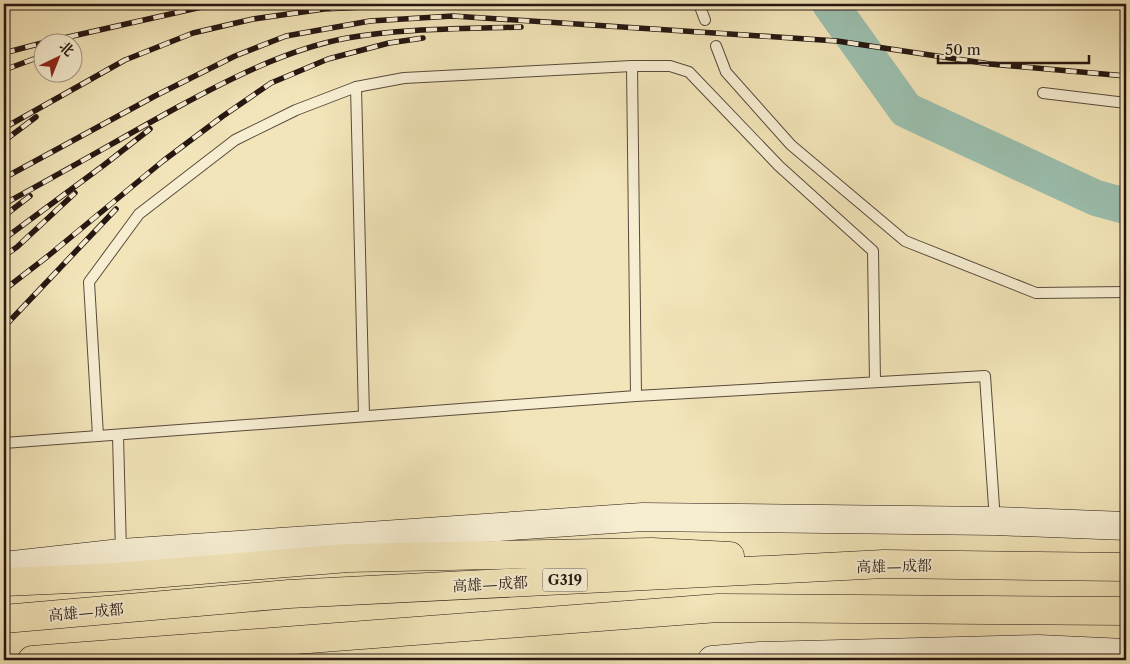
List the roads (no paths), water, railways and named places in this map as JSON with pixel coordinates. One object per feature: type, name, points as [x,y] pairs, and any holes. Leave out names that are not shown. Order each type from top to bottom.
[{"type":"highway","points":[[4,582],[116,577],[358,558],[652,552],[884,564]]},
{"type":"highway","name":"高雄—成都","points":[[4,619],[289,594],[884,564],[1126,567]]},
{"type":"highway","points":[[32,660],[718,608],[1126,611]]},
{"type":"highway","points":[[157,660],[270,642]]},
{"type":"street","points":[[4,566],[121,553],[644,517],[995,521],[1126,526]]},
{"type":"street","points":[[712,660],[760,656],[1038,649],[1126,653]]},
{"type":"lane","points":[[699,4],[705,20]]},
{"type":"lane","points":[[716,46],[726,72],[791,145],[905,242],[1036,293],[1126,292]]},
{"type":"lane","points":[[632,66],[636,396]]},
{"type":"lane","points":[[98,436],[89,282],[139,214],[235,140],[296,110],[356,87],[404,78],[632,66],[670,66],[689,72],[780,166],[873,250],[875,382]]},
{"type":"lane","points":[[356,87],[364,416]]},
{"type":"lane","points":[[1043,93],[1126,103]]},
{"type":"lane","points":[[4,443],[636,396],[985,376],[995,521]]},
{"type":"lane","points":[[118,435],[121,553]]},
{"type":"waterway","points":[[830,4],[906,110],[1096,198],[1126,206]]},
{"type":"railway","points":[[4,8],[22,4]]},
{"type":"railway","points":[[82,34],[215,4]]},
{"type":"railway","points":[[4,128],[125,60],[193,33],[253,19],[324,9],[424,4]]},
{"type":"railway","points":[[761,7],[875,4]]},
{"type":"railway","points":[[1100,4],[1126,8]]},
{"type":"railway","points":[[4,178],[155,96],[235,56],[286,36],[370,21],[453,16],[837,41],[990,64],[1126,76]]},
{"type":"railway","points":[[4,204],[217,86],[281,57],[325,43],[390,32],[521,27]]},
{"type":"railway","points":[[4,290],[163,161],[271,83],[328,59],[389,43],[423,38]]},
{"type":"railway","points":[[4,53],[32,46]]},
{"type":"railway","points":[[4,70],[32,60]]},
{"type":"railway","points":[[4,141],[36,117]]},
{"type":"railway","points":[[4,239],[150,129]]},
{"type":"railway","points":[[4,256],[17,247],[75,193]]},
{"type":"railway","points":[[4,216],[30,196]]},
{"type":"railway","points":[[4,327],[116,209]]}]
